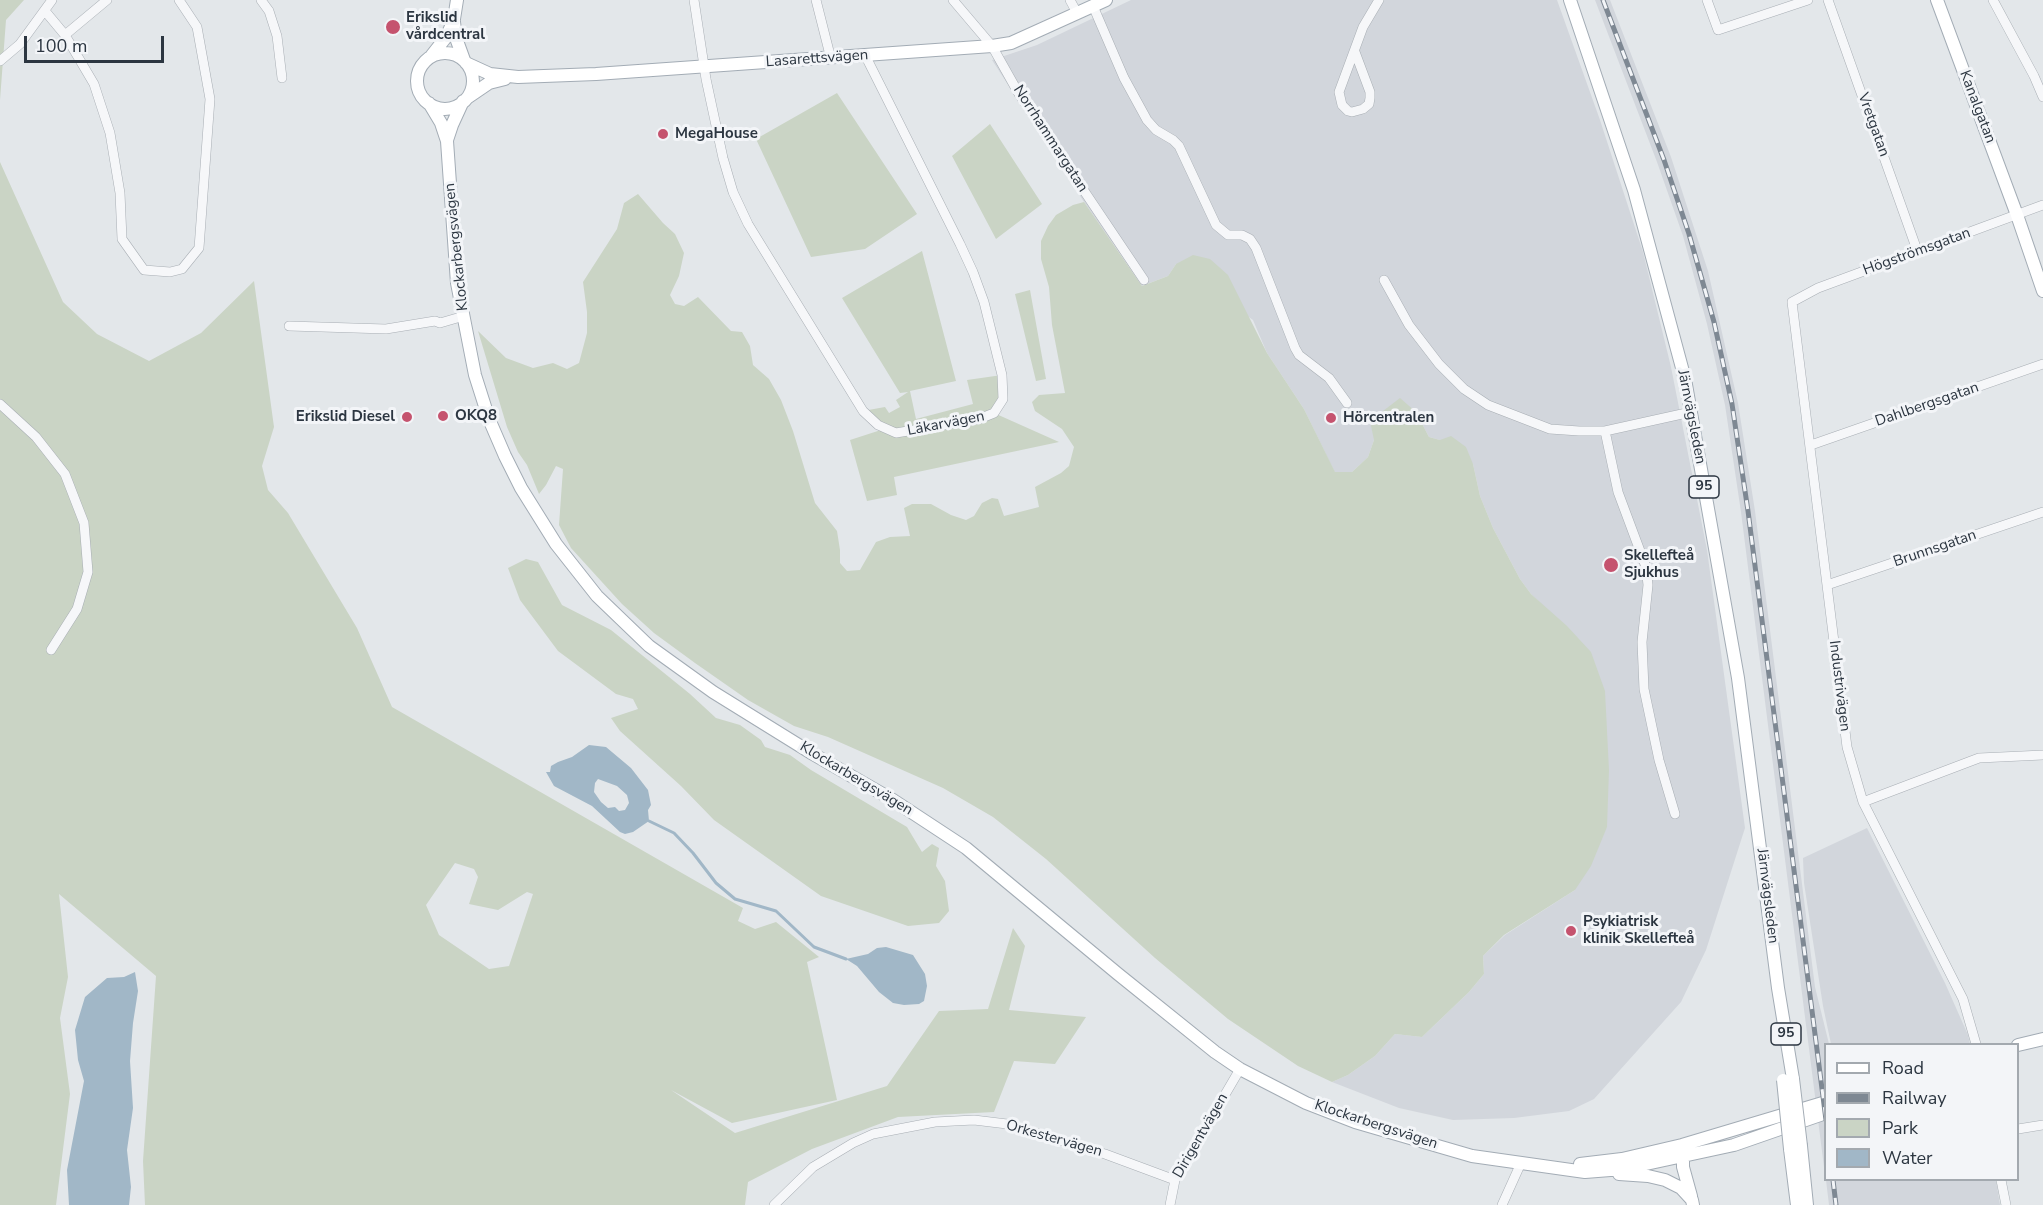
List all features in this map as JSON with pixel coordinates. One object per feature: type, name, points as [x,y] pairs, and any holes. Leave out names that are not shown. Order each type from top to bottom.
[{"type":"main road","points":[[454,19],[456,38],[472,79],[471,89],[464,100],[451,108],[443,108],[429,103],[418,90],[417,79],[421,66],[447,36],[454,19],[457,0]]},
{"type":"main road","name":"Lasarettsvägen","points":[[466,62],[490,74],[518,77],[596,75],[992,46],[1011,43],[1106,0]]},
{"type":"main road","name":"Järnvägsleden","points":[[1570,0],[1634,190],[1685,379],[1738,678],[1796,1148],[1807,1205]]},
{"type":"main road","name":"Kanalgatan","points":[[1936,0],[2017,215],[2043,291]]},
{"type":"main road","points":[[431,56],[448,53],[466,62]]},
{"type":"main road","name":"Lasarettsvägen","points":[[464,100],[489,83],[518,77]]},
{"type":"main road","name":"Klockarbergsvägen","points":[[447,141],[464,100]]},
{"type":"main road","name":"Klockarbergsvägen","points":[[429,103],[438,117],[447,141],[457,283],[475,375],[489,419],[528,500],[556,544],[597,596],[649,646],[713,692],[893,800],[966,848],[1215,1052],[1240,1069],[1306,1103],[1355,1122],[1472,1156],[1585,1172],[1623,1169],[1824,1103]]},
{"type":"main road","points":[[2019,1045],[2043,1039]]},
{"type":"main road","name":"Klockarbergsvägen","points":[[1549,1167],[1734,1145],[1824,1114]]},
{"type":"main road","name":"Järnvägsleden","points":[[1796,1148],[1797,1205]]},
{"type":"main road","points":[[1683,1151],[1691,1164],[1696,1203]]},
{"type":"main road","points":[[1585,1172],[1648,1176],[1665,1180],[1681,1188],[1696,1203]]},
{"type":"street","points":[[0,61],[20,44],[52,0]]},
{"type":"street","points":[[65,35],[107,0]]},
{"type":"street","points":[[45,11],[65,35],[94,84],[110,133],[120,193],[122,239],[144,270],[170,272],[182,269],[199,248],[210,99],[197,27],[179,0]]},
{"type":"street","points":[[261,0],[269,11],[277,36],[282,78]]},
{"type":"street","name":"Läkarvägen","points":[[694,0],[704,66],[723,158],[733,192],[748,224],[863,411],[878,425],[896,434],[979,419],[994,414],[1003,399],[1002,375],[984,302],[960,244],[865,56]]},
{"type":"street","points":[[816,0],[831,58]]},
{"type":"street","name":"Norrhammargatan","points":[[953,0],[992,46],[1019,94],[1144,280]]},
{"type":"street","points":[[1071,0],[1077,14]]},
{"type":"street","points":[[1355,52],[1370,98],[1369,104],[1363,109],[1352,112],[1342,105],[1339,93],[1364,27],[1379,0]]},
{"type":"street","points":[[1707,0],[1718,30],[1808,0]]},
{"type":"street","name":"Vretgatan","points":[[1828,0],[1917,250]]},
{"type":"street","points":[[1993,0],[2034,76],[2043,98]]},
{"type":"street","points":[[1093,6],[1124,78],[1147,120],[1156,130],[1179,146],[1216,225],[1228,235],[1242,235],[1250,239],[1256,248],[1299,355],[1329,378],[1347,403]]},
{"type":"street","name":"Högströmsgatan","points":[[1792,302],[1818,288],[2043,205]]},
{"type":"street","points":[[1384,280],[1409,325],[1422,343],[1464,389],[1488,405],[1550,429],[1605,431],[1691,412]]},
{"type":"street","name":"Industrivägen","points":[[1792,302],[1847,747],[1863,802],[1963,999],[1976,1043]]},
{"type":"street","points":[[289,326],[386,329],[435,321],[440,323],[464,316]]},
{"type":"street","name":"Dahlbergsgatan","points":[[1811,445],[2043,364]]},
{"type":"street","points":[[0,404],[36,437],[65,474],[84,523],[88,572],[77,609],[51,650]]},
{"type":"street","points":[[1605,431],[1618,492],[1646,567],[1648,585],[1642,642],[1644,689],[1659,760],[1675,814]]},
{"type":"street","name":"Brunnsgatan","points":[[1827,585],[2043,512]]},
{"type":"street","points":[[1863,802],[1979,758],[2043,755]]},
{"type":"street","name":"Dirigentvägen","points":[[1170,1205],[1175,1180],[1240,1069]]},
{"type":"street","name":"Orkestervägen","points":[[774,1205],[813,1167],[853,1143],[873,1134],[935,1122],[974,1120],[1007,1124],[1105,1154],[1175,1180]]},
{"type":"street","points":[[2019,1129],[2043,1125]]},
{"type":"street","points":[[1502,1205],[1521,1163]]},
{"type":"street","points":[[2001,1181],[2006,1205]]},
{"type":"shaded area","name":"Skellefteå Sjukhus","points":[[1131,0],[1557,0],[1600,120],[1643,252],[1671,367],[1707,550],[1745,828],[1706,950],[1681,1002],[1594,1099],[1569,1111],[1514,1118],[1453,1120],[1399,1108],[1332,1082],[1348,1075],[1375,1056],[1395,1034],[1422,1037],[1469,992],[1484,974],[1483,956],[1505,935],[1575,890],[1541,604],[1520,579],[1493,528],[1480,496],[1473,464],[1440,440],[1429,437],[1416,412],[1374,440],[1368,457],[1352,472],[1335,473],[1304,409],[1267,353],[1253,320],[1176,264],[1168,276],[1142,286],[1084,202],[992,60],[1037,45]]},
{"type":"shaded area","points":[[1595,0],[1610,0],[1671,157],[1708,271],[1738,403],[1755,511],[1815,987],[1829,1043],[1824,1043],[1824,1167],[1741,512],[1725,405],[1707,324],[1683,236]]},
{"type":"shaded area","points":[[1867,828],[1945,983],[1970,1043],[1831,1043],[1804,883],[1803,858]]},
{"type":"shaded area","points":[[1826,1181],[1996,1181],[2000,1205],[1829,1205]]},
{"type":"green space","points":[[0,0],[24,0],[6,20],[0,100]]},
{"type":"green space","points":[[837,93],[917,214],[865,249],[811,257],[756,139]]},
{"type":"green space","points":[[990,124],[1042,204],[996,239],[952,156]]},
{"type":"green space","points":[[0,162],[63,302],[97,334],[149,361],[201,333],[254,281],[274,427],[262,466],[268,490],[288,513],[357,628],[392,707],[743,908],[738,921],[755,929],[776,922],[819,957],[807,962],[837,1100],[732,1123],[671,1090],[735,1133],[887,1086],[939,1011],[988,1009],[1013,928],[1025,946],[1009,1010],[1086,1017],[1055,1064],[1014,1061],[994,1112],[898,1117],[812,1149],[748,1182],[745,1205],[145,1205],[143,1161],[156,976],[59,894],[68,977],[60,1018],[70,1094],[56,1205],[0,1205]],"holes":[[[455,863],[474,869],[478,877],[469,904],[498,910],[527,892],[533,894],[509,966],[489,969],[439,935],[426,905]]]},
{"type":"green space","points":[[638,194],[675,234],[684,253],[679,276],[670,295],[675,304],[684,306],[698,297],[731,331],[742,332],[750,346],[753,365],[769,379],[781,400],[815,503],[837,531],[840,563],[847,571],[860,570],[876,542],[890,537],[910,536],[904,508],[912,504],[931,504],[966,520],[974,516],[982,503],[992,498],[998,499],[1004,516],[1039,507],[1035,487],[1069,466],[1074,447],[1062,429],[1035,411],[1032,402],[1039,395],[1065,393],[1052,325],[1049,287],[1041,259],[1041,241],[1056,215],[1073,205],[1084,202],[1142,286],[1168,276],[1176,264],[1193,255],[1210,259],[1228,275],[1267,353],[1304,409],[1335,472],[1352,472],[1368,457],[1374,440],[1370,421],[1400,398],[1416,412],[1429,437],[1440,440],[1451,436],[1466,447],[1473,464],[1480,496],[1493,528],[1520,579],[1531,594],[1567,626],[1591,652],[1605,691],[1609,770],[1607,827],[1591,866],[1575,890],[1504,935],[1483,956],[1484,974],[1469,992],[1422,1037],[1395,1034],[1375,1056],[1348,1075],[1332,1082],[1298,1066],[1228,1019],[1155,958],[1046,859],[993,817],[943,788],[828,737],[794,726],[748,700],[654,633],[622,604],[571,548],[559,525],[563,469],[556,466],[539,494],[507,427],[478,331],[506,358],[533,368],[553,363],[567,369],[579,363],[587,333],[583,282],[617,229],[624,203]]},
{"type":"green space","points":[[922,251],[956,381],[910,391],[916,419],[973,404],[967,380],[1002,375],[1003,399],[994,413],[1059,442],[894,477],[897,495],[867,501],[850,440],[884,429],[863,411],[885,407],[889,413],[900,407],[896,400],[908,392],[900,393],[842,298]]},
{"type":"green space","points":[[1030,290],[1046,379],[1036,381],[1015,294]]},
{"type":"green space","points":[[526,559],[538,562],[562,605],[611,630],[716,718],[740,725],[761,740],[765,747],[790,755],[907,827],[922,852],[932,844],[939,848],[936,866],[945,881],[949,911],[939,923],[908,926],[821,896],[714,820],[681,786],[620,731],[611,718],[638,709],[633,699],[616,694],[558,651],[520,600],[508,568]]},
{"type":"water","points":[[589,745],[606,747],[631,768],[648,790],[651,805],[648,810],[649,821],[633,832],[625,834],[592,806],[554,786],[546,772],[550,772],[551,766],[572,757]],"holes":[[[598,779],[617,786],[627,795],[629,803],[625,810],[619,811],[615,807],[608,808],[594,792]]]},
{"type":"water","points":[[886,947],[913,955],[925,974],[927,986],[924,1001],[919,1004],[904,1005],[893,1003],[879,992],[857,966],[846,959]]},
{"type":"water","points":[[135,972],[138,991],[130,1061],[133,1108],[127,1150],[131,1187],[129,1205],[69,1205],[67,1170],[84,1081],[78,1060],[75,1030],[85,997],[107,978],[124,977]]},
{"type":"waterway","points":[[649,821],[674,833],[716,883],[735,899],[776,911],[814,947],[846,959]]},
{"type":"railway","points":[[1603,0],[1664,160],[1689,234],[1714,322],[1732,404],[1748,511],[1824,1104]]},
{"type":"railway","points":[[1833,1181],[1836,1205]]},
{"type":"place","name":"Erikslid vårdcentral","points":[[393,27]]},
{"type":"place","name":"MegaHouse","points":[[663,134]]},
{"type":"place","name":"OKQ8","points":[[443,416]]},
{"type":"place","name":"Erikslid Diesel","points":[[407,417]]},
{"type":"place","name":"Hörcentralen","points":[[1331,418]]},
{"type":"place","name":"Skellefteå Sjukhus","points":[[1611,565]]},
{"type":"place","name":"Psykiatrisk klinik Skellefteå","points":[[1571,931]]}]
